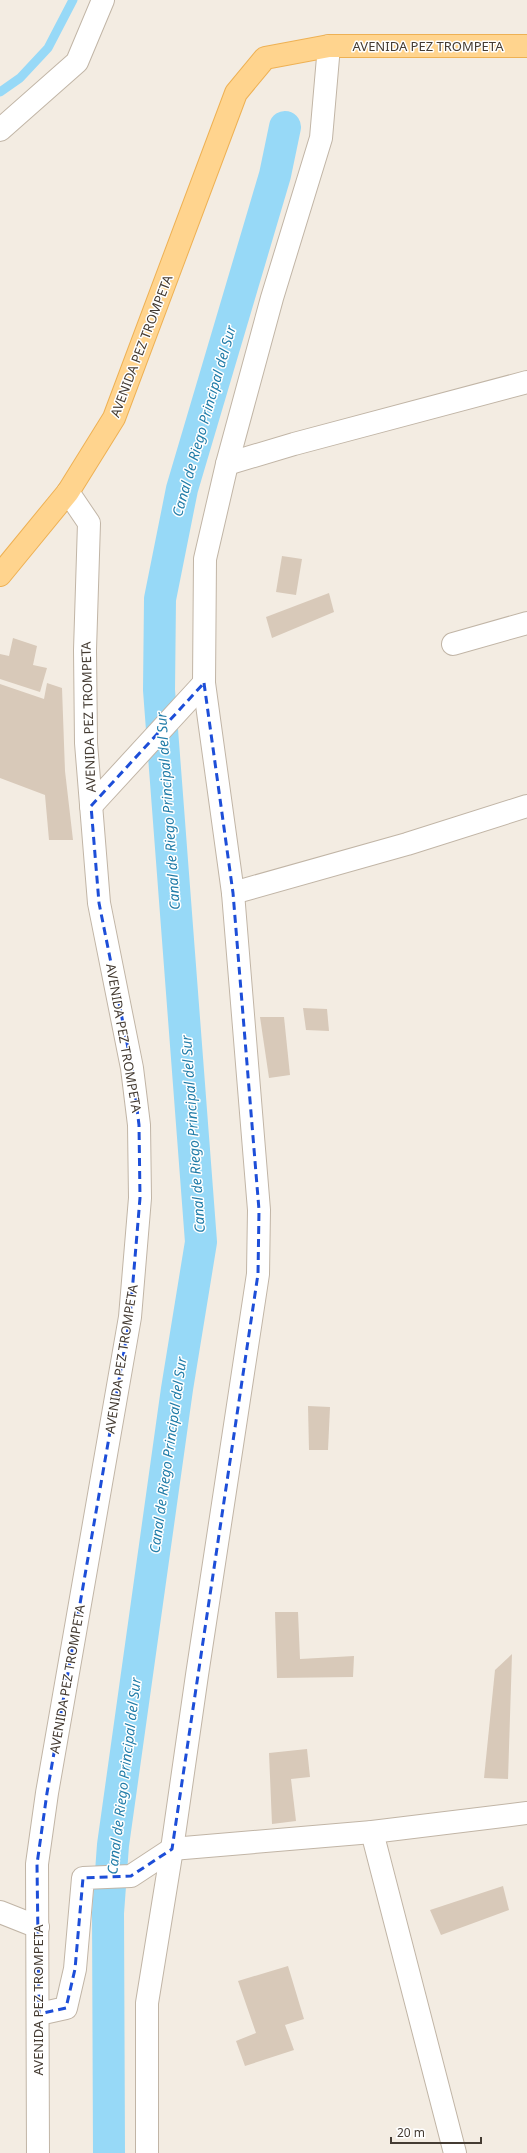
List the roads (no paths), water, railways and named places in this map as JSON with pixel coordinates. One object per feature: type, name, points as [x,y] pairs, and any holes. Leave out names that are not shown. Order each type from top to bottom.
[{"type":"main road","name":"AVENIDA PEZ TROMPETA","points":[[68,492],[114,418],[236,93],[265,58],[329,46],[527,46]]},
{"type":"main road","points":[[0,575],[68,492]]},
{"type":"street","points":[[0,130],[77,62],[103,0]]},
{"type":"street","points":[[147,2153],[147,2003],[172,1849],[258,1274],[259,1210],[233,894],[204,684],[205,559],[227,464],[272,298],[321,138],[329,46]]},
{"type":"street","points":[[227,464],[294,444],[527,382]]},
{"type":"street","name":"AVENIDA PEZ TROMPETA","points":[[38,2153],[39,2014],[37,1864],[47,1793],[130,1318],[140,1198],[139,1126],[132,1068],[99,903],[97,799],[86,720],[85,650],[89,523],[68,492]]},
{"type":"street","points":[[453,644],[527,623]]},
{"type":"street","points":[[97,799],[204,684]]},
{"type":"street","points":[[233,894],[406,844],[527,806]]},
{"type":"street","points":[[39,2014],[66,2008],[75,1969],[84,1878],[131,1876],[172,1849],[372,1832],[527,1813]]},
{"type":"street","points":[[372,1832],[455,2153]]},
{"type":"street","points":[[0,1912],[38,1927]]},
{"type":"waterway","points":[[0,92],[20,78],[48,48],[73,0]]},
{"type":"waterway","name":"Canal de Riego Principal del Sur","points":[[109,2153],[108,1913],[113,1845],[177,1389],[201,1242],[159,690],[160,599],[182,489],[275,175],[285,127]]}]
